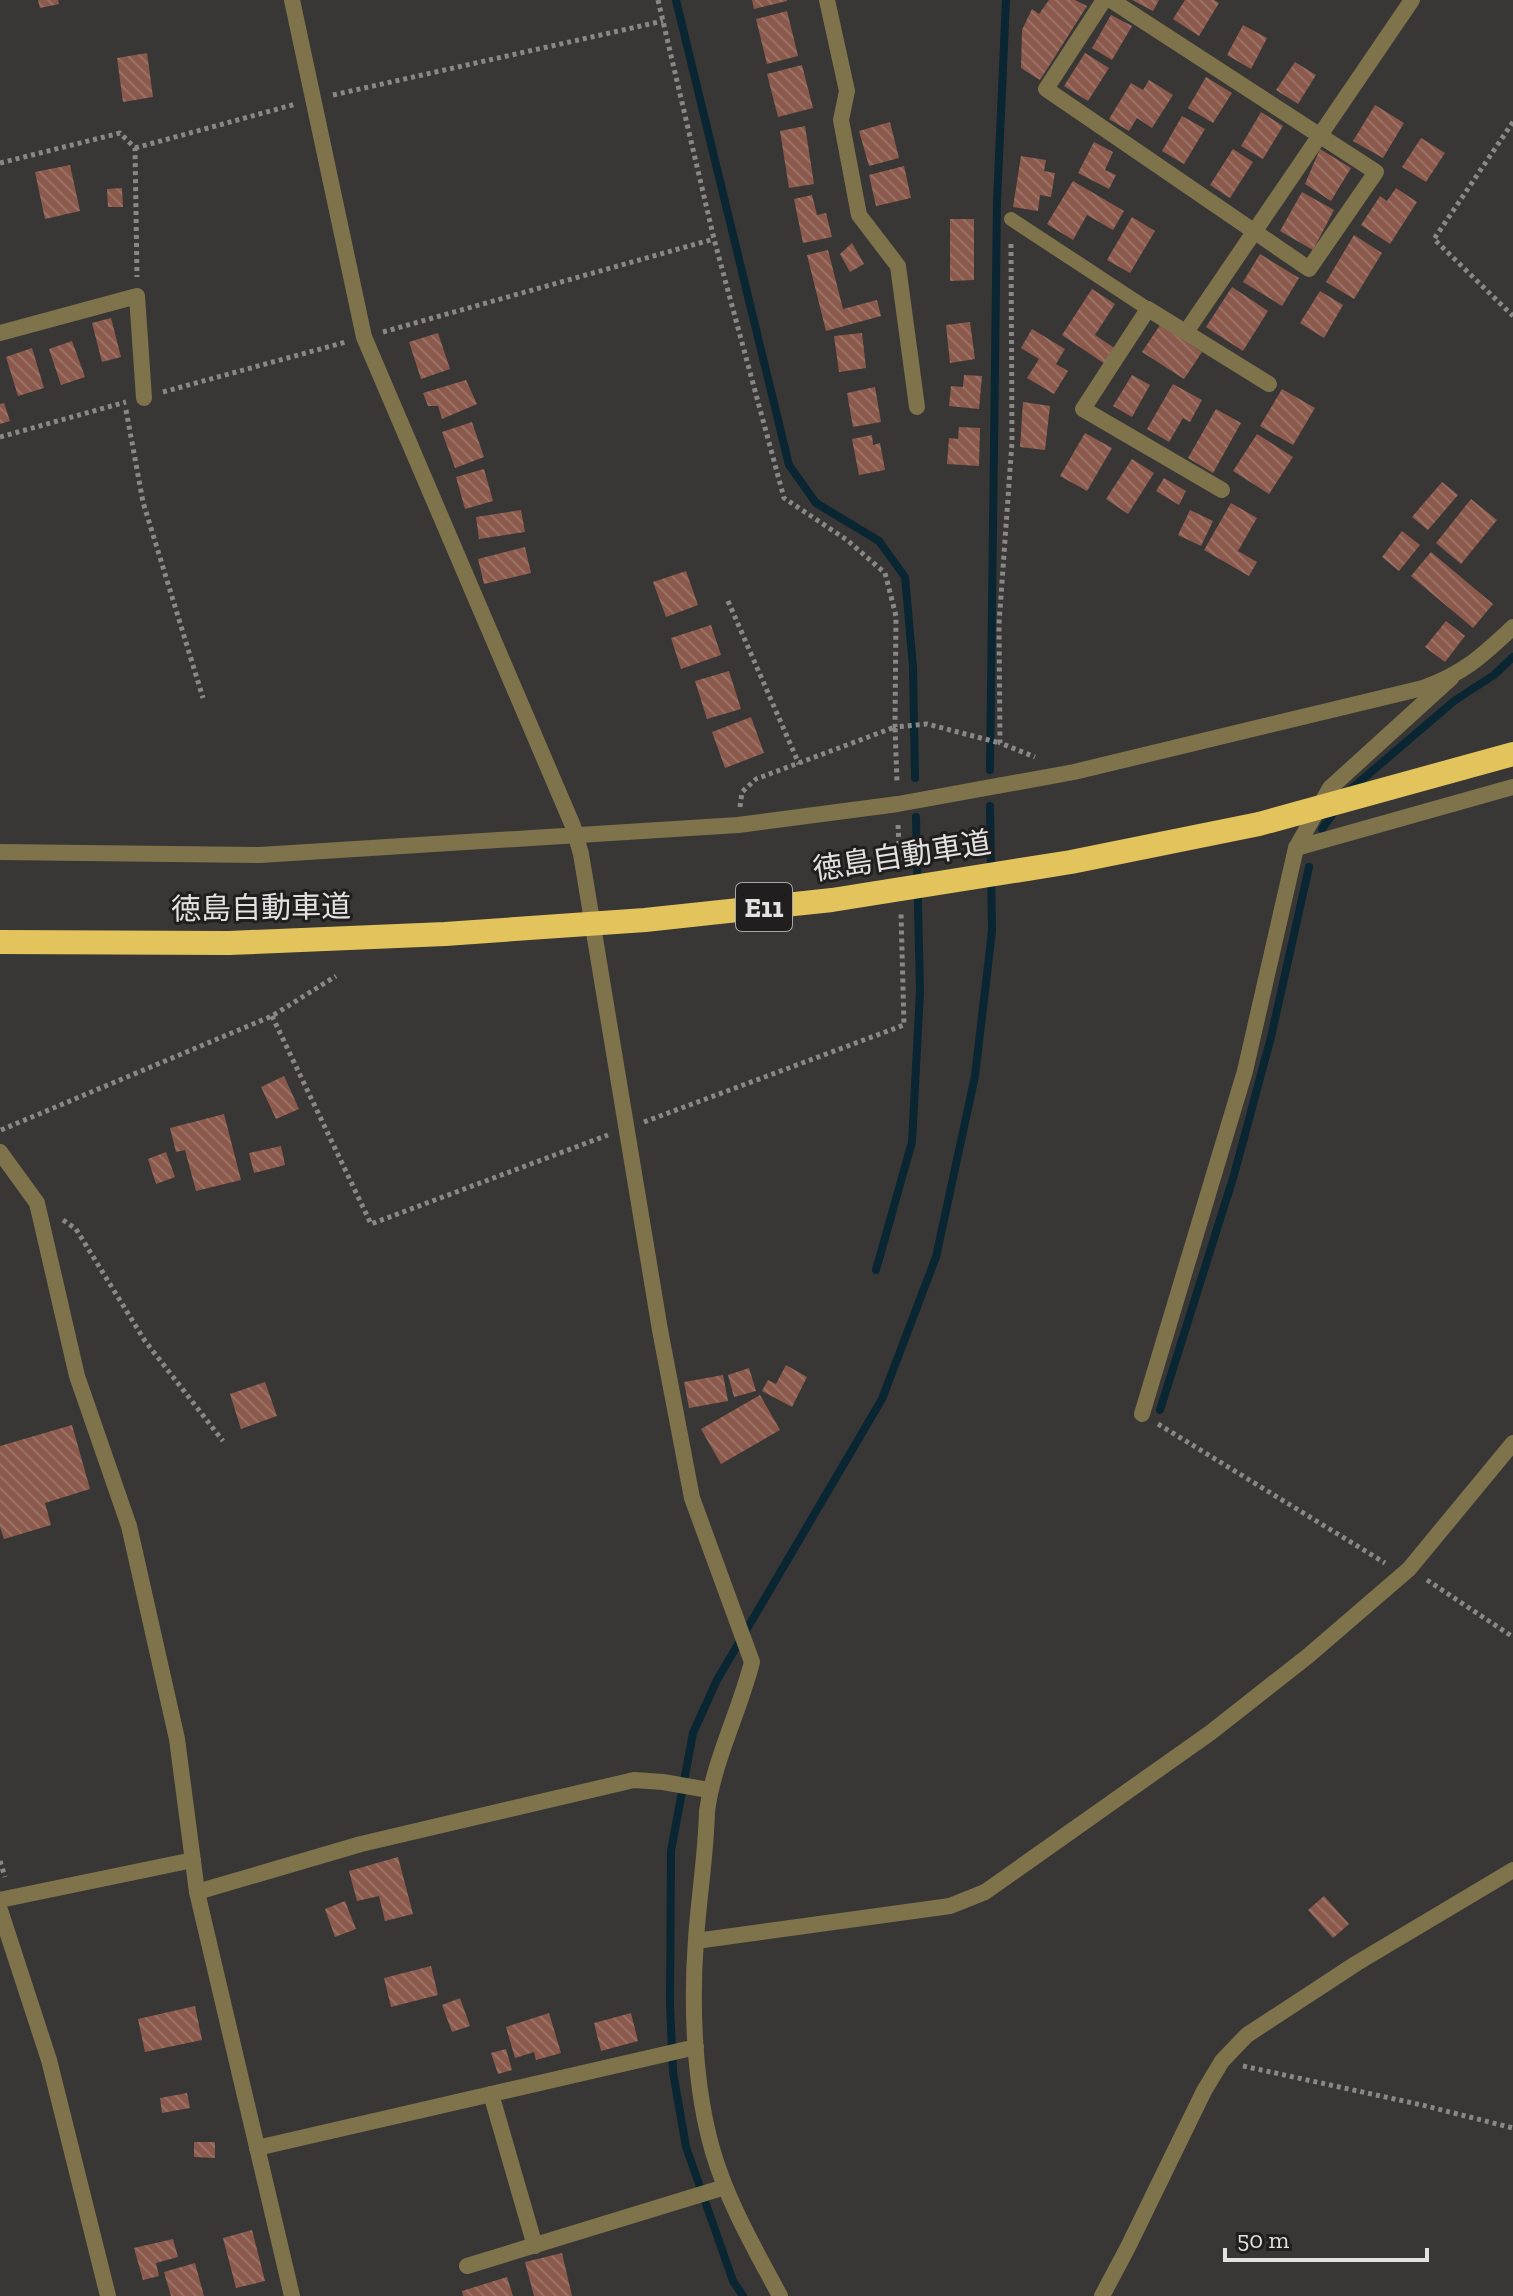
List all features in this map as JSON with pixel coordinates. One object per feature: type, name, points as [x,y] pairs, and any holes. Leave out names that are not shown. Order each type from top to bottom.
[{"type":"highway","name":"徳島自動車道","points":[[0,942],[229,943],[430,935],[645,920],[832,900],[1071,862],[1259,824],[1513,754]]},
{"type":"street","points":[[292,0],[364,337],[581,854],[660,1330],[692,1498],[752,1662],[745,1689],[701,1790],[696,2067],[712,2150],[725,2187],[780,2296]]},
{"type":"street","points":[[827,0],[847,91],[841,120],[859,215],[898,266],[917,407]]},
{"type":"street","points":[[1104,0],[1046,89],[1309,269],[1376,172],[1111,0]]},
{"type":"street","points":[[1186,332],[1412,0]]},
{"type":"street","points":[[0,333],[137,296],[144,398]]},
{"type":"street","points":[[1222,490],[1083,409],[1148,309],[1269,384]]},
{"type":"street","points":[[0,852],[260,855],[753,823],[898,804],[1074,772],[1423,688],[1452,677],[1475,663],[1513,627]]},
{"type":"street","points":[[1142,1414],[1245,1071],[1296,848],[1330,788],[1452,677]]},
{"type":"street","points":[[1296,848],[1513,787]]},
{"type":"street","points":[[0,1152],[37,1203],[77,1376],[129,1526],[177,1739],[197,1892],[292,2296]]},
{"type":"street","points":[[696,1941],[950,1906],[985,1892],[1210,1733],[1308,1656],[1406,1572],[1513,1443]]},
{"type":"street","points":[[197,1892],[392,1836],[634,1780],[701,1790]]},
{"type":"street","points":[[0,1900],[193,1860]]},
{"type":"street","points":[[1102,2296],[1204,2091],[1222,2061],[1247,2035],[1357,1963],[1513,1870]]},
{"type":"street","points":[[0,1910],[49,2060],[108,2296]]},
{"type":"street","points":[[257,2148],[696,2047]]},
{"type":"street","points":[[491,2094],[535,2246]]},
{"type":"street","points":[[467,2266],[725,2187]]},
{"type":"lane","points":[[1011,219],[1148,309]]},
{"type":"path","points":[[658,0],[714,239],[784,498],[847,540],[885,573],[896,616],[895,727],[927,724],[998,743],[1074,772]]},
{"type":"path","points":[[135,148],[314,99],[663,21]]},
{"type":"path","points":[[1513,122],[1434,239],[1513,316]]},
{"type":"path","points":[[0,163],[120,133],[135,148],[137,296]]},
{"type":"path","points":[[998,743],[999,624],[1012,442],[1011,219]]},
{"type":"path","points":[[0,437],[714,239]]},
{"type":"path","points":[[124,403],[143,502],[203,698]]},
{"type":"path","points":[[728,601],[799,764]]},
{"type":"path","points":[[0,1131],[272,1016],[336,976]]},
{"type":"path","points":[[272,1016],[371,1224],[628,1128]]},
{"type":"path","points":[[37,1203],[76,1229],[145,1341],[223,1441]]},
{"type":"path","points":[[1142,1414],[1513,1637]]},
{"type":"path","points":[[1222,2061],[1513,2128]]},
{"type":"building","points":[[38,0],[58,0],[59,4],[40,8]]},
{"type":"building","points":[[752,0],[787,0],[787,1],[754,9]]},
{"type":"building","points":[[1049,0],[1075,0],[1087,6],[1040,80],[1021,68],[1022,30],[1032,9],[1039,14]]},
{"type":"building","points":[[1132,0],[1159,0],[1153,11]]},
{"type":"building","points":[[1185,0],[1214,0],[1219,3],[1199,36],[1173,19]]},
{"type":"building","points":[[787,11],[798,56],[767,64],[756,19]]},
{"type":"building","points":[[1111,15],[1132,26],[1112,60],[1092,48]]},
{"type":"building","points":[[1243,25],[1267,38],[1251,69],[1227,55]]},
{"type":"building","points":[[147,53],[153,97],[123,102],[117,58]]},
{"type":"building","points":[[1085,53],[1109,68],[1088,101],[1064,86]]},
{"type":"building","points":[[1295,62],[1316,75],[1298,104],[1276,90]]},
{"type":"building","points":[[802,65],[813,108],[778,117],[767,74]]},
{"type":"building","points":[[1206,77],[1232,93],[1213,123],[1188,108]]},
{"type":"building","points":[[1149,80],[1173,95],[1152,128],[1137,118],[1129,131],[1109,119],[1131,83],[1143,90]]},
{"type":"building","points":[[1375,105],[1404,123],[1383,158],[1353,141]]},
{"type":"building","points":[[1261,112],[1283,126],[1263,159],[1241,146]]},
{"type":"building","points":[[1182,116],[1205,129],[1184,164],[1162,151]]},
{"type":"building","points":[[890,122],[899,158],[869,166],[859,131]]},
{"type":"building","points":[[805,126],[814,184],[789,188],[780,131]]},
{"type":"building","points":[[1421,138],[1445,153],[1426,182],[1402,167]]},
{"type":"building","points":[[1094,142],[1113,152],[1105,170],[1116,175],[1109,189],[1078,173]]},
{"type":"building","points":[[1233,149],[1253,162],[1230,198],[1210,185]]},
{"type":"building","points":[[1320,149],[1351,168],[1331,201],[1305,184]]},
{"type":"building","points":[[1021,156],[1046,160],[1044,171],[1055,173],[1051,197],[1040,195],[1038,211],[1013,207]]},
{"type":"building","points":[[70,165],[80,211],[45,219],[35,172]]},
{"type":"building","points":[[904,166],[911,198],[876,206],[869,175]]},
{"type":"building","points":[[1073,181],[1124,211],[1113,230],[1087,215],[1073,240],[1047,224]]},
{"type":"building","points":[[122,188],[123,207],[108,207],[107,189]]},
{"type":"building","points":[[1396,188],[1417,202],[1390,244],[1361,225],[1380,196],[1387,201]]},
{"type":"building","points":[[1302,192],[1334,210],[1313,250],[1280,231]]},
{"type":"building","points":[[812,195],[817,215],[826,213],[832,237],[803,243],[794,199]]},
{"type":"building","points":[[1132,217],[1155,231],[1130,273],[1107,260]]},
{"type":"building","points":[[950,219],[974,219],[974,280],[950,281]]},
{"type":"building","points":[[1354,235],[1382,253],[1354,299],[1326,282]]},
{"type":"building","points":[[852,243],[864,264],[850,272],[840,254]]},
{"type":"building","points":[[828,250],[843,309],[877,300],[881,316],[826,331],[807,255]]},
{"type":"building","points":[[1260,254],[1299,278],[1282,306],[1243,282]]},
{"type":"building","points":[[1232,287],[1268,311],[1243,351],[1206,327]]},
{"type":"building","points":[[1092,289],[1115,304],[1095,335],[1116,349],[1105,364],[1062,335]]},
{"type":"building","points":[[1320,291],[1343,305],[1324,338],[1300,323]]},
{"type":"building","points":[[111,318],[121,357],[102,362],[92,323]]},
{"type":"building","points":[[970,322],[975,359],[950,363],[946,325]]},
{"type":"building","points":[[1160,325],[1202,352],[1184,379],[1142,352]]},
{"type":"building","points":[[1032,329],[1065,349],[1056,364],[1068,371],[1054,394],[1027,378],[1039,359],[1021,348]]},
{"type":"building","points":[[438,333],[450,369],[421,379],[409,342]]},
{"type":"building","points":[[862,333],[866,368],[839,372],[834,336]]},
{"type":"building","points":[[72,341],[85,377],[61,385],[49,349]]},
{"type":"building","points":[[32,348],[44,388],[18,396],[6,357]]},
{"type":"building","points":[[964,375],[982,376],[979,409],[949,406],[951,386],[963,387]]},
{"type":"building","points":[[1132,375],[1150,385],[1132,417],[1113,406]]},
{"type":"building","points":[[466,380],[477,404],[442,419],[438,406],[428,406],[423,393]]},
{"type":"building","points":[[1173,384],[1202,400],[1190,422],[1183,418],[1169,442],[1147,429]]},
{"type":"building","points":[[875,387],[881,422],[853,427],[847,393]]},
{"type":"building","points":[[1282,389],[1315,408],[1293,445],[1260,426]]},
{"type":"building","points":[[1023,402],[1050,406],[1045,450],[1020,447]]},
{"type":"building","points":[[4,403],[10,421],[0,424],[0,404]]},
{"type":"building","points":[[1216,409],[1241,423],[1213,473],[1188,458]]},
{"type":"building","points":[[472,422],[484,457],[455,468],[442,432]]},
{"type":"building","points":[[959,427],[980,428],[979,466],[947,464],[949,438],[958,439]]},
{"type":"building","points":[[1085,433],[1112,448],[1087,491],[1060,476]]},
{"type":"building","points":[[1257,434],[1293,457],[1269,494],[1233,471]]},
{"type":"building","points":[[872,435],[873,445],[880,443],[885,470],[859,475],[852,439]]},
{"type":"building","points":[[1132,459],[1154,473],[1128,514],[1106,499]]},
{"type":"building","points":[[484,469],[493,501],[465,509],[456,477]]},
{"type":"building","points":[[1164,478],[1186,491],[1179,505],[1156,491]]},
{"type":"building","points":[[1442,482],[1458,495],[1428,530],[1412,517]]},
{"type":"building","points":[[1471,499],[1497,520],[1461,564],[1436,543]]},
{"type":"building","points":[[1231,503],[1257,518],[1238,551],[1257,562],[1249,576],[1204,550]]},
{"type":"building","points":[[521,510],[525,532],[479,539],[476,517]]},
{"type":"building","points":[[1190,510],[1213,521],[1201,546],[1178,535]]},
{"type":"building","points":[[1402,531],[1420,545],[1399,571],[1382,557]]},
{"type":"building","points":[[525,547],[531,573],[484,584],[478,559]]},
{"type":"building","points":[[1431,552],[1493,604],[1473,628],[1411,576]]},
{"type":"building","points":[[686,571],[698,605],[666,617],[653,582]]},
{"type":"building","points":[[1446,621],[1465,636],[1445,662],[1425,647]]},
{"type":"building","points":[[711,625],[721,655],[681,669],[671,638]]},
{"type":"building","points":[[729,671],[741,709],[707,719],[695,681]]},
{"type":"building","points":[[751,717],[764,753],[725,768],[712,732]]},
{"type":"building","points":[[284,1076],[299,1109],[276,1119],[261,1087]]},
{"type":"building","points":[[224,1114],[241,1180],[196,1191],[185,1150],[176,1152],[170,1128]]},
{"type":"building","points":[[281,1146],[285,1165],[254,1173],[249,1153]]},
{"type":"building","points":[[166,1152],[175,1177],[156,1184],[148,1159]]},
{"type":"building","points":[[786,1365],[807,1377],[792,1407],[762,1391],[768,1380],[776,1384]]},
{"type":"building","points":[[749,1368],[756,1391],[734,1397],[728,1375]]},
{"type":"building","points":[[723,1375],[728,1401],[689,1408],[684,1382]]},
{"type":"building","points":[[265,1382],[277,1416],[241,1429],[230,1394]]},
{"type":"building","points":[[760,1395],[780,1430],[721,1464],[701,1429]]},
{"type":"building","points":[[72,1425],[90,1489],[45,1503],[51,1525],[4,1539],[0,1527],[0,1446]]},
{"type":"building","points":[[398,1857],[413,1914],[385,1921],[379,1896],[357,1901],[349,1871]]},
{"type":"building","points":[[1324,1896],[1349,1924],[1333,1938],[1308,1910]]},
{"type":"building","points":[[345,1901],[356,1929],[335,1937],[325,1909]]},
{"type":"building","points":[[431,1966],[438,1995],[391,2007],[384,1978]]},
{"type":"building","points":[[460,1998],[470,2026],[452,2032],[442,2005]]},
{"type":"building","points":[[195,2006],[202,2040],[145,2052],[138,2019]]},
{"type":"building","points":[[549,2013],[561,2053],[536,2060],[534,2052],[515,2058],[506,2027]]},
{"type":"building","points":[[631,2013],[638,2041],[601,2051],[594,2023]]},
{"type":"building","points":[[506,2049],[512,2070],[498,2074],[491,2053]]},
{"type":"building","points":[[187,2093],[190,2108],[162,2113],[160,2098]]},
{"type":"building","points":[[194,2142],[215,2142],[215,2158],[194,2157]]},
{"type":"building","points":[[252,2230],[265,2281],[236,2288],[223,2238]]},
{"type":"building","points":[[173,2239],[178,2257],[156,2263],[159,2276],[143,2280],[134,2248]]},
{"type":"building","points":[[562,2253],[572,2296],[534,2296],[525,2262]]},
{"type":"building","points":[[195,2263],[204,2296],[171,2296],[164,2272]]},
{"type":"building","points":[[507,2277],[513,2296],[463,2296],[462,2291]]},
{"type":"waterway","points":[[676,0],[789,465],[816,503],[879,541],[905,577],[913,667],[915,778]]},
{"type":"waterway","points":[[990,770],[997,202],[1006,0]]},
{"type":"waterway","points":[[1350,790],[1454,701],[1494,675],[1513,657]]},
{"type":"waterway","points":[[743,2296],[733,2281],[686,2147],[673,2072],[671,1851],[693,1733],[717,1680],[882,1399],[936,1257],[975,1076],[992,931],[990,806]]},
{"type":"waterway","points":[[1322,829],[1337,808]]},
{"type":"waterway","points":[[876,1270],[912,1142],[920,992],[916,817]]},
{"type":"waterway","points":[[1160,1410],[1234,1175],[1271,1037],[1309,867]]}]
